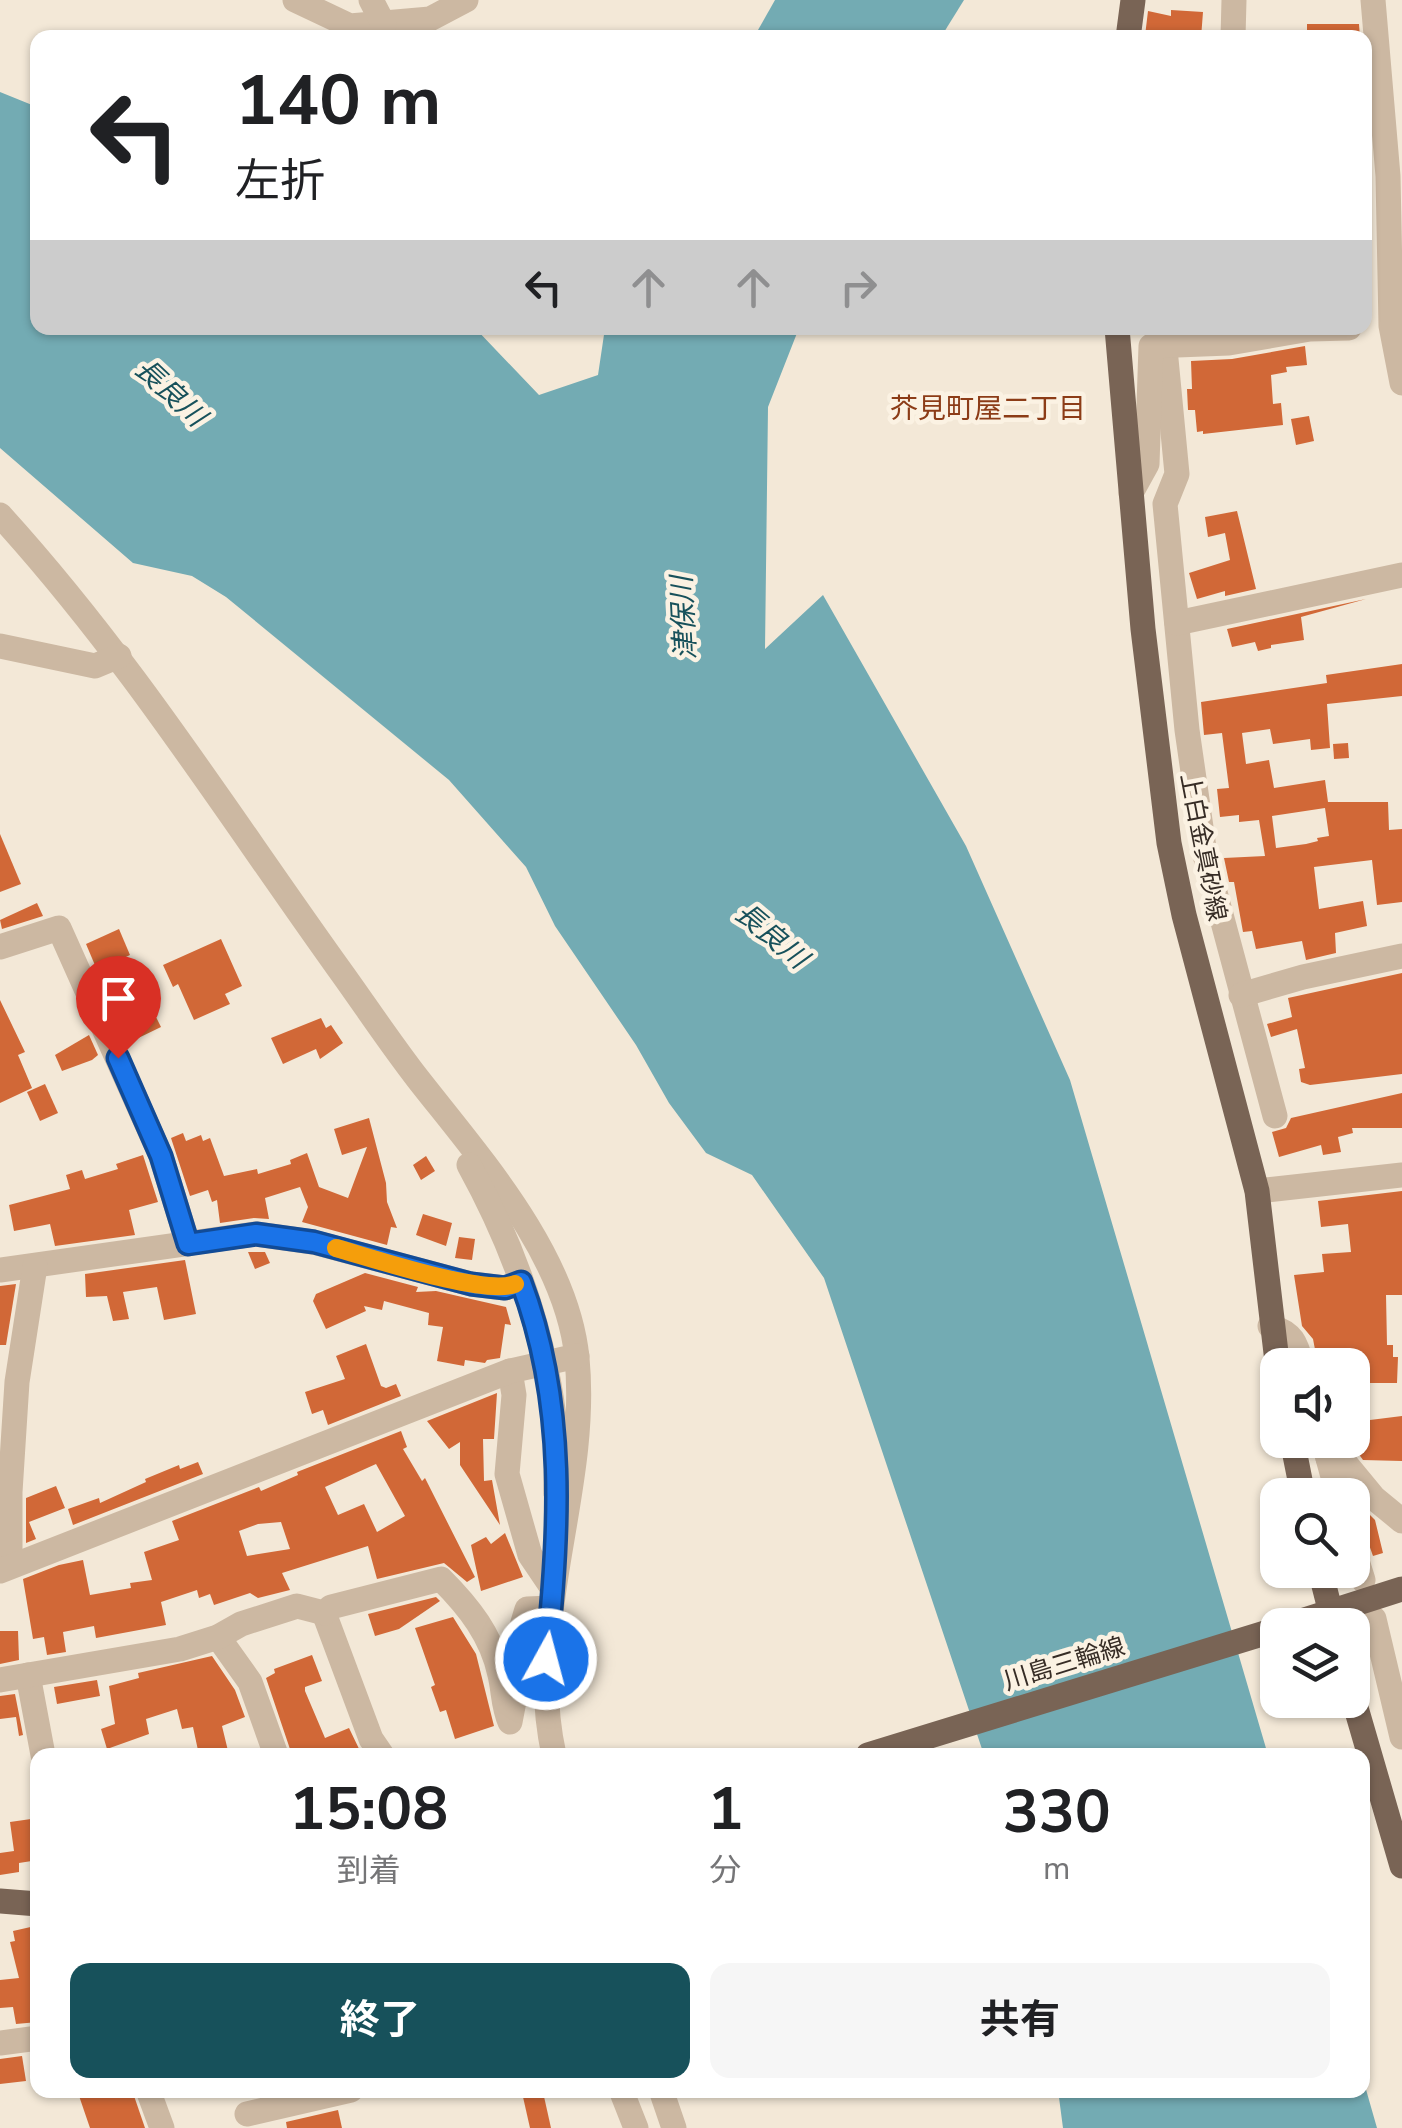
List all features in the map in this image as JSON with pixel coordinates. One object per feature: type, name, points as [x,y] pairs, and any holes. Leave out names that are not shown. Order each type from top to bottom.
[{"type":"main road","points":[[1129,30],[1134,0]]},
{"type":"main road","name":"上白金真砂線","points":[[1118,335],[1145,649],[1169,843],[1258,1191],[1274,1348]]},
{"type":"main road","name":"川島三輪線","points":[[1356,1608],[1402,1589]]},
{"type":"main road","name":"川島三輪線","points":[[891,1748],[1260,1634]]},
{"type":"main road","points":[[1359,1718],[1368,1748]]},
{"type":"main road","points":[[1370,1756],[1402,1866]]},
{"type":"main road","points":[[0,1901],[30,1903]]},
{"type":"street","points":[[294,0],[350,26],[430,19],[466,0]]},
{"type":"street","points":[[370,0],[384,25]]},
{"type":"street","points":[[1233,30],[1234,0]]},
{"type":"street","points":[[1373,0],[1373,104],[1388,176],[1378,326],[1402,383]]},
{"type":"street","points":[[1156,337],[1229,342],[1273,335]]},
{"type":"street","points":[[1131,493],[1147,464],[1156,337]]},
{"type":"street","points":[[1156,337],[1177,474],[1166,504],[1187,730],[1205,855],[1275,1116]]},
{"type":"street","points":[[0,516],[64,586],[119,656],[413,1072],[515,1204],[553,1275],[577,1356],[576,1443],[546,1659],[553,1748]]},
{"type":"street","points":[[1177,623],[1402,575]]},
{"type":"street","points":[[0,646],[95,666],[119,656]]},
{"type":"street","points":[[0,948],[59,928],[161,1156],[188,1244]]},
{"type":"street","points":[[1241,995],[1302,976],[1402,956]]},
{"type":"street","points":[[413,1072],[498,1219],[544,1362],[555,1419],[553,1590]]},
{"type":"street","points":[[1258,1191],[1402,1174]]},
{"type":"street","points":[[0,1270],[256,1234],[314,1242],[471,1284],[505,1288],[521,1282]]},
{"type":"street","points":[[35,1266],[17,1382],[5,1569],[510,1372],[577,1356]]},
{"type":"street","points":[[1270,1326],[1287,1331],[1297,1348]]},
{"type":"street","points":[[510,1372],[514,1395],[507,1474],[530,1555],[553,1590]]},
{"type":"street","points":[[1341,1458],[1374,1498],[1402,1521]]},
{"type":"street","points":[[0,1680],[180,1649],[297,1606],[324,1612],[441,1580],[488,1636],[500,1676],[503,1707],[510,1722],[524,1654],[521,1630],[527,1609],[553,1590]]},
{"type":"street","points":[[324,1612],[377,1748]]},
{"type":"street","points":[[1374,1619],[1402,1737]]},
{"type":"street","points":[[218,1636],[250,1682],[274,1748]]},
{"type":"street","points":[[28,1675],[42,1748]]},
{"type":"street","points":[[0,2044],[30,2039]]},
{"type":"street","points":[[151,2098],[162,2128]]},
{"type":"street","points":[[246,2111],[311,2098]]},
{"type":"street","points":[[624,2098],[636,2128]]},
{"type":"street","points":[[664,2098],[674,2128]]},
{"type":"water","points":[[775,0],[964,0],[945,30],[758,30]]},
{"type":"water","points":[[0,92],[30,104],[30,335],[482,335],[539,395],[598,375],[604,335],[796,335],[768,407],[765,649],[823,595],[966,846],[1070,1080],[1266,1748],[982,1748],[824,1278],[752,1175],[706,1153],[669,1103],[636,1045],[555,926],[526,867],[449,780],[226,597],[192,576],[133,563],[0,448]]},
{"type":"water","points":[[1059,2098],[1368,2098],[1377,2128],[1063,2128]]},
{"type":"building","points":[[1171,10],[1203,12],[1202,30],[1146,30],[1148,11],[1171,16]]},
{"type":"building","points":[[1307,24],[1359,24],[1359,30],[1307,30]]},
{"type":"building","points":[[1305,346],[1307,365],[1286,367],[1287,372],[1271,375],[1273,404],[1281,403],[1283,425],[1197,432],[1195,410],[1188,410],[1191,361],[1232,359]]},
{"type":"building","points":[[1309,416],[1314,441],[1296,445],[1291,419]]},
{"type":"building","points":[[1237,511],[1256,589],[1225,596],[1225,591],[1197,599],[1189,573],[1230,560],[1225,533],[1208,537],[1205,517]]},
{"type":"building","points":[[1366,599],[1301,617],[1304,640],[1258,651],[1255,642],[1232,647],[1227,629]]},
{"type":"building","points":[[1402,664],[1402,696],[1327,704],[1330,748],[1311,750],[1310,739],[1273,744],[1270,729],[1242,733],[1246,764],[1269,760],[1274,788],[1325,780],[1328,802],[1388,802],[1389,830],[1402,829],[1402,902],[1377,905],[1372,860],[1314,867],[1319,909],[1363,901],[1367,926],[1335,933],[1336,953],[1306,960],[1302,941],[1256,949],[1252,931],[1243,932],[1234,882],[1229,882],[1224,858],[1265,856],[1259,820],[1239,822],[1239,815],[1220,817],[1217,789],[1229,788],[1222,733],[1204,735],[1201,702],[1327,683],[1326,675]],"holes":[[[1325,808],[1329,836],[1276,848],[1272,816]]]},
{"type":"building","points":[[1348,743],[1349,758],[1334,759],[1333,744]]},
{"type":"building","points":[[0,834],[21,884],[0,892]]},
{"type":"building","points":[[37,903],[43,916],[2,929],[0,920]]},
{"type":"building","points":[[119,929],[130,955],[97,970],[86,944]]},
{"type":"building","points":[[221,939],[242,986],[225,994],[230,1004],[194,1020],[178,984],[173,987],[163,965]]},
{"type":"building","points":[[1402,973],[1402,1074],[1310,1085],[1301,1082],[1299,1069],[1305,1068],[1297,1029],[1271,1037],[1267,1024],[1292,1017],[1288,998]]},
{"type":"building","points":[[0,1000],[25,1052],[18,1055],[32,1088],[0,1103]]},
{"type":"building","points":[[148,1001],[161,1027],[128,1043],[117,1017]]},
{"type":"building","points":[[321,1018],[343,1043],[320,1059],[316,1049],[283,1064],[271,1038]]},
{"type":"building","points":[[89,1035],[98,1055],[62,1071],[55,1055]]},
{"type":"building","points":[[45,1084],[58,1113],[40,1121],[27,1092]]},
{"type":"building","points":[[1402,1093],[1402,1128],[1352,1128],[1353,1133],[1338,1137],[1341,1152],[1323,1155],[1321,1145],[1279,1157],[1272,1132],[1286,1128],[1291,1118]]},
{"type":"building","points":[[369,1118],[386,1183],[387,1202],[397,1228],[391,1227],[387,1245],[302,1222],[308,1207],[300,1187],[265,1198],[269,1219],[220,1223],[217,1200],[212,1202],[208,1190],[190,1196],[171,1138],[183,1133],[186,1141],[201,1135],[203,1141],[210,1138],[224,1176],[257,1169],[258,1174],[291,1164],[290,1160],[307,1153],[319,1187],[348,1198],[367,1147],[342,1155],[334,1129]]},
{"type":"building","points":[[143,1155],[158,1202],[129,1210],[135,1235],[55,1246],[50,1224],[14,1231],[9,1205],[70,1189],[66,1175],[82,1170],[85,1179],[118,1169],[116,1164]]},
{"type":"building","points":[[426,1156],[435,1171],[421,1180],[413,1165]]},
{"type":"building","points":[[1402,1191],[1402,1295],[1386,1295],[1387,1345],[1393,1345],[1393,1357],[1398,1357],[1397,1383],[1370,1383],[1370,1348],[1315,1348],[1313,1339],[1302,1326],[1294,1275],[1324,1272],[1322,1254],[1351,1252],[1348,1224],[1321,1227],[1318,1201]]},
{"type":"building","points":[[423,1214],[452,1223],[446,1246],[416,1235]]},
{"type":"building","points":[[459,1237],[475,1239],[472,1260],[455,1258]]},
{"type":"building","points":[[248,1252],[265,1252],[270,1263],[255,1269]]},
{"type":"building","points":[[185,1260],[196,1314],[164,1320],[157,1287],[123,1292],[129,1319],[113,1321],[107,1296],[86,1297],[85,1274]]},
{"type":"building","points":[[365,1273],[418,1287],[416,1292],[436,1291],[506,1307],[511,1325],[505,1324],[500,1358],[485,1363],[465,1360],[464,1366],[437,1361],[443,1327],[428,1325],[429,1313],[384,1301],[382,1310],[364,1306],[366,1311],[326,1329],[313,1301],[316,1294]]},
{"type":"building","points":[[16,1284],[6,1345],[0,1345],[0,1286]]},
{"type":"building","points":[[366,1344],[381,1386],[396,1384],[401,1396],[328,1425],[323,1410],[312,1414],[305,1392],[345,1379],[336,1356]]},
{"type":"building","points":[[497,1393],[494,1439],[483,1439],[484,1481],[492,1480],[500,1525],[460,1465],[460,1442],[449,1449],[427,1421]]},
{"type":"building","points":[[1402,1416],[1402,1461],[1363,1460],[1370,1458],[1370,1420]]},
{"type":"building","points":[[401,1431],[407,1447],[403,1449],[422,1481],[425,1478],[475,1577],[467,1582],[444,1563],[377,1579],[368,1546],[282,1573],[290,1590],[258,1598],[250,1593],[214,1605],[210,1594],[199,1598],[197,1590],[161,1602],[166,1625],[96,1638],[94,1626],[63,1632],[66,1652],[47,1655],[44,1637],[33,1639],[23,1579],[83,1560],[90,1595],[152,1580],[144,1552],[179,1540],[172,1521],[259,1487],[261,1491],[298,1475],[297,1472]],"holes":[[[376,1464],[405,1516],[377,1532],[364,1504],[338,1515],[325,1487]],[[281,1522],[290,1549],[247,1556],[239,1531]]]},
{"type":"building","points":[[198,1462],[203,1474],[73,1525],[68,1509],[99,1498],[100,1503],[146,1482],[145,1479]]},
{"type":"building","points":[[56,1486],[65,1508],[29,1522],[36,1539],[26,1543],[26,1498]]},
{"type":"building","points":[[1370,1515],[1375,1520],[1383,1553],[1373,1556]]},
{"type":"building","points":[[505,1533],[523,1577],[481,1591],[471,1545],[486,1537],[491,1544]]},
{"type":"building","points":[[436,1597],[440,1601],[399,1629],[375,1636],[368,1614]]},
{"type":"building","points":[[453,1617],[476,1654],[494,1726],[455,1739],[446,1710],[440,1712],[415,1628]]},
{"type":"building","points":[[0,1631],[18,1631],[19,1660],[0,1664]]},
{"type":"building","points":[[312,1655],[322,1681],[305,1687],[305,1691],[325,1738],[349,1728],[359,1748],[290,1748],[266,1678],[275,1673],[274,1669]]},
{"type":"building","points":[[212,1656],[235,1690],[245,1717],[222,1726],[227,1748],[198,1748],[193,1727],[182,1729],[177,1709],[146,1719],[149,1734],[107,1748],[101,1729],[115,1724],[109,1686],[139,1678],[138,1673]]},
{"type":"building","points":[[97,1680],[100,1696],[57,1704],[54,1687]]},
{"type":"building","points":[[15,1694],[23,1735],[19,1736],[16,1717],[0,1719],[0,1696]]},
{"type":"building","points":[[30,1819],[30,1861],[19,1863],[19,1872],[0,1875],[0,1853],[14,1851],[10,1822]]},
{"type":"building","points":[[30,1927],[30,2023],[16,2024],[13,2007],[0,2008],[0,1980],[19,1978],[10,1942],[15,1941],[13,1931]]},
{"type":"building","points":[[22,2056],[26,2081],[0,2084],[0,2059]]},
{"type":"building","points":[[80,2098],[135,2098],[145,2128],[90,2128]]},
{"type":"building","points":[[523,2098],[544,2098],[551,2128],[530,2128]]},
{"type":"building","points":[[338,2110],[342,2128],[287,2128],[286,2122]]},
{"type":"slow traffic","points":[[336,1248],[471,1284],[505,1288],[515,1284]]},
{"type":"district","name":"芥見町屋二丁目","points":[[988,408]]},
{"type":"route","points":[[118,1058],[161,1156],[188,1244],[256,1234],[314,1242],[471,1284],[505,1288],[521,1282],[544,1362],[555,1419],[555,1574],[546,1659]]},
{"type":"water label","name":"長良川","points":[[171,392]]},
{"type":"water label","name":"津保川","points":[[683,618]]},
{"type":"water label","name":"長良川","points":[[772,935]]}]
